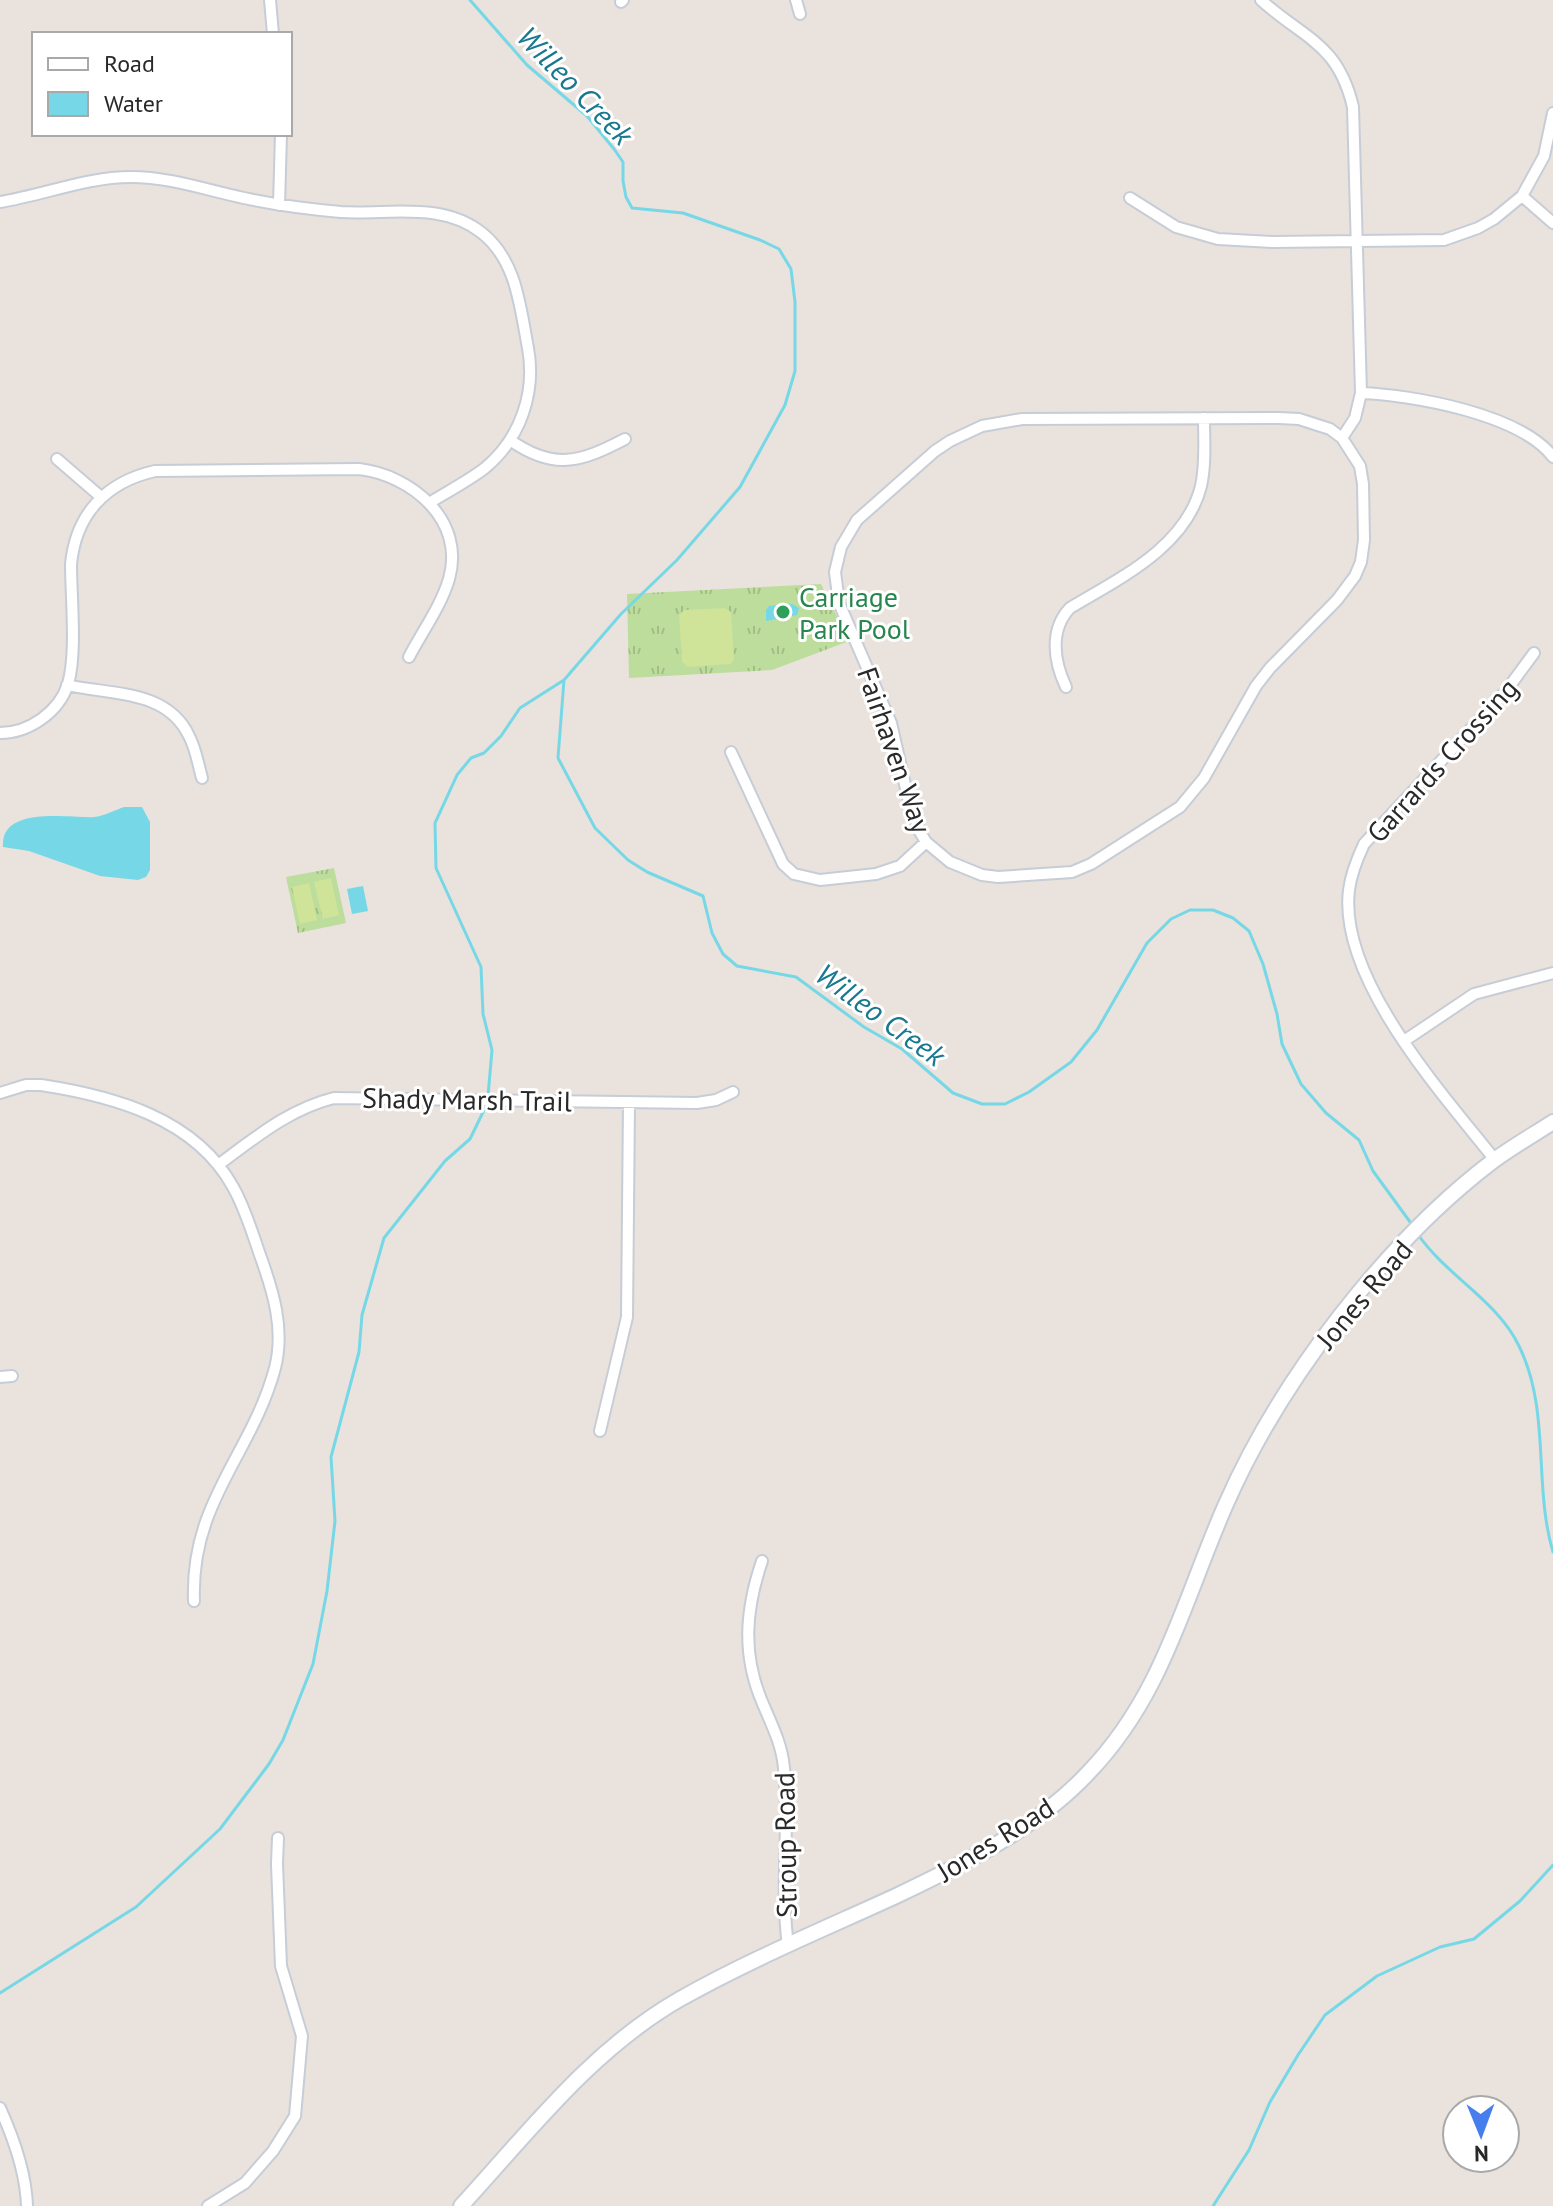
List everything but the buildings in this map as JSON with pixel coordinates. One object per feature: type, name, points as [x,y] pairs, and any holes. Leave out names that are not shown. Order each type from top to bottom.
[{"type":"street","points":[[270,0],[273,32]]},
{"type":"street","points":[[796,0],[800,14]]},
{"type":"street","points":[[1261,0],[1315,39],[1325,50],[1344,76],[1353,107],[1361,393],[1355,418],[1342,438]]},
{"type":"street","points":[[1130,198],[1153,214],[1200,236],[1237,241],[1426,241],[1461,235],[1494,219],[1522,196],[1544,156],[1553,113]]},
{"type":"street","points":[[279,205],[281,136]]},
{"type":"street","points":[[0,202],[86,181],[128,177],[177,181],[279,205],[342,212],[438,213],[467,223],[491,241],[505,258],[515,279],[532,368],[529,396],[510,440],[484,469],[429,503]]},
{"type":"street","points":[[1522,196],[1553,223]]},
{"type":"street","points":[[1361,393],[1403,396],[1501,422],[1520,429],[1551,450]]},
{"type":"street","points":[[1066,687],[1056,668],[1055,648],[1062,617],[1070,608],[1148,558],[1174,537],[1186,521],[1201,484],[1204,418]]},
{"type":"street","name":"Fairhaven Way","points":[[1204,418],[1299,419],[1315,422],[1342,438],[1360,466],[1363,484],[1364,540],[1361,562],[1355,576],[1337,600],[1256,686],[1204,778],[1180,807],[1091,864],[1072,872],[982,875],[950,862],[926,842],[914,817],[884,703],[839,603],[835,572],[848,533],[857,520],[935,451],[982,426],[1022,419],[1204,418]]},
{"type":"street","points":[[510,440],[526,450],[564,460],[592,456],[625,439]]},
{"type":"street","points":[[57,459],[101,497]]},
{"type":"street","points":[[0,733],[27,728],[44,718],[58,703],[67,685],[71,663],[73,549],[82,521],[101,497],[125,480],[155,471],[359,469],[378,471],[414,489],[429,503],[448,533],[451,568],[444,592],[409,657]]},
{"type":"street","name":"Garrards Crossing","points":[[1495,1160],[1378,1003],[1354,936],[1348,906],[1349,891],[1356,861],[1370,838],[1506,691],[1534,653]]},
{"type":"street","points":[[67,685],[141,697],[166,708],[189,734],[202,778]]},
{"type":"street","points":[[731,752],[783,864],[794,874],[820,880],[889,871],[900,866],[926,842]]},
{"type":"street","points":[[1404,1041],[1474,994],[1553,973]]},
{"type":"street","points":[[0,1093],[26,1085],[41,1085],[152,1114],[175,1126],[204,1149],[218,1165],[242,1204],[271,1285],[278,1313],[279,1342],[268,1390],[202,1526],[194,1563],[194,1601]]},
{"type":"street","name":"Shady Marsh Trail","points":[[218,1165],[289,1114],[334,1098],[697,1103],[716,1100],[733,1092]]},
{"type":"street","points":[[600,1431],[627,1317],[629,1102]]},
{"type":"street","name":"Jones Road","points":[[461,2206],[577,2078],[621,2039],[678,2000],[999,1843],[1049,1809],[1092,1769],[1125,1729],[1156,1678],[1225,1506],[1265,1429],[1336,1323],[1390,1259],[1436,1212],[1495,1160],[1553,1122]]},
{"type":"street","points":[[0,1377],[12,1376]]},
{"type":"street","name":"Stroup Road","points":[[762,1561],[751,1600],[747,1645],[754,1683],[783,1754],[788,1946]]},
{"type":"street","points":[[208,2206],[245,2183],[273,2151],[295,2116],[302,2036],[281,1966],[278,1838]]},
{"type":"street","points":[[0,2108],[19,2159],[27,2206]]},
{"type":"green space","points":[[821,584],[849,641],[772,670],[629,678],[627,594]]},
{"type":"green space","points":[[725,608],[731,612],[734,660],[730,664],[688,667],[682,662],[679,615],[684,610]]},
{"type":"green space","points":[[334,868],[346,923],[298,933],[286,877]]},
{"type":"green space","points":[[331,878],[339,915],[323,919],[314,882]]},
{"type":"green space","points":[[309,883],[317,920],[300,924],[292,887]]},
{"type":"water","name":"Carriage Park Pool","points":[[792,604],[799,608],[797,615],[766,621],[769,606]]},
{"type":"water","points":[[124,807],[142,807],[150,822],[150,870],[146,877],[138,880],[100,876],[29,851],[3,847],[5,833],[13,824],[25,819],[94,817]]},
{"type":"water","points":[[363,886],[368,911],[352,914],[347,889]]},
{"type":"waterway","name":"Willeo Creek","points":[[470,0],[527,65],[587,116],[614,149],[623,162],[626,197],[632,208],[683,213],[760,240],[779,249],[791,269],[795,302],[795,371],[785,405],[740,487],[677,560],[621,614],[564,680],[558,758],[595,828],[628,860],[647,872],[703,896],[712,933],[723,954],[737,966],[796,977],[864,1027],[902,1049],[953,1093],[982,1104],[1005,1104],[1029,1092],[1071,1062],[1097,1030],[1147,943],[1171,919],[1190,910],[1213,910],[1233,918],[1249,931],[1263,964],[1282,1044],[1301,1084],[1326,1113],[1359,1140],[1373,1171],[1413,1226]]},
{"type":"waterway","points":[[488,1096],[492,1050],[483,1014],[481,967],[436,868],[435,823],[457,775],[471,758],[484,753],[501,736],[520,708],[564,680]]},
{"type":"waterway","points":[[0,1993],[136,1907],[220,1829],[269,1764],[283,1740],[313,1664],[327,1591],[335,1521],[331,1457],[359,1352],[362,1315],[384,1238],[445,1161],[470,1139],[487,1104]]},
{"type":"waterway","name":"Willeo Creek","points":[[1417,1233],[1442,1262],[1498,1315],[1519,1346],[1535,1396],[1544,1501],[1553,1552]]},
{"type":"waterway","points":[[1213,2206],[1249,2150],[1270,2102],[1325,2015],[1377,1976],[1440,1947],[1474,1939],[1520,1901],[1553,1865]]},
{"type":"place","name":"Carriage Park Pool","points":[[783,612]]}]
